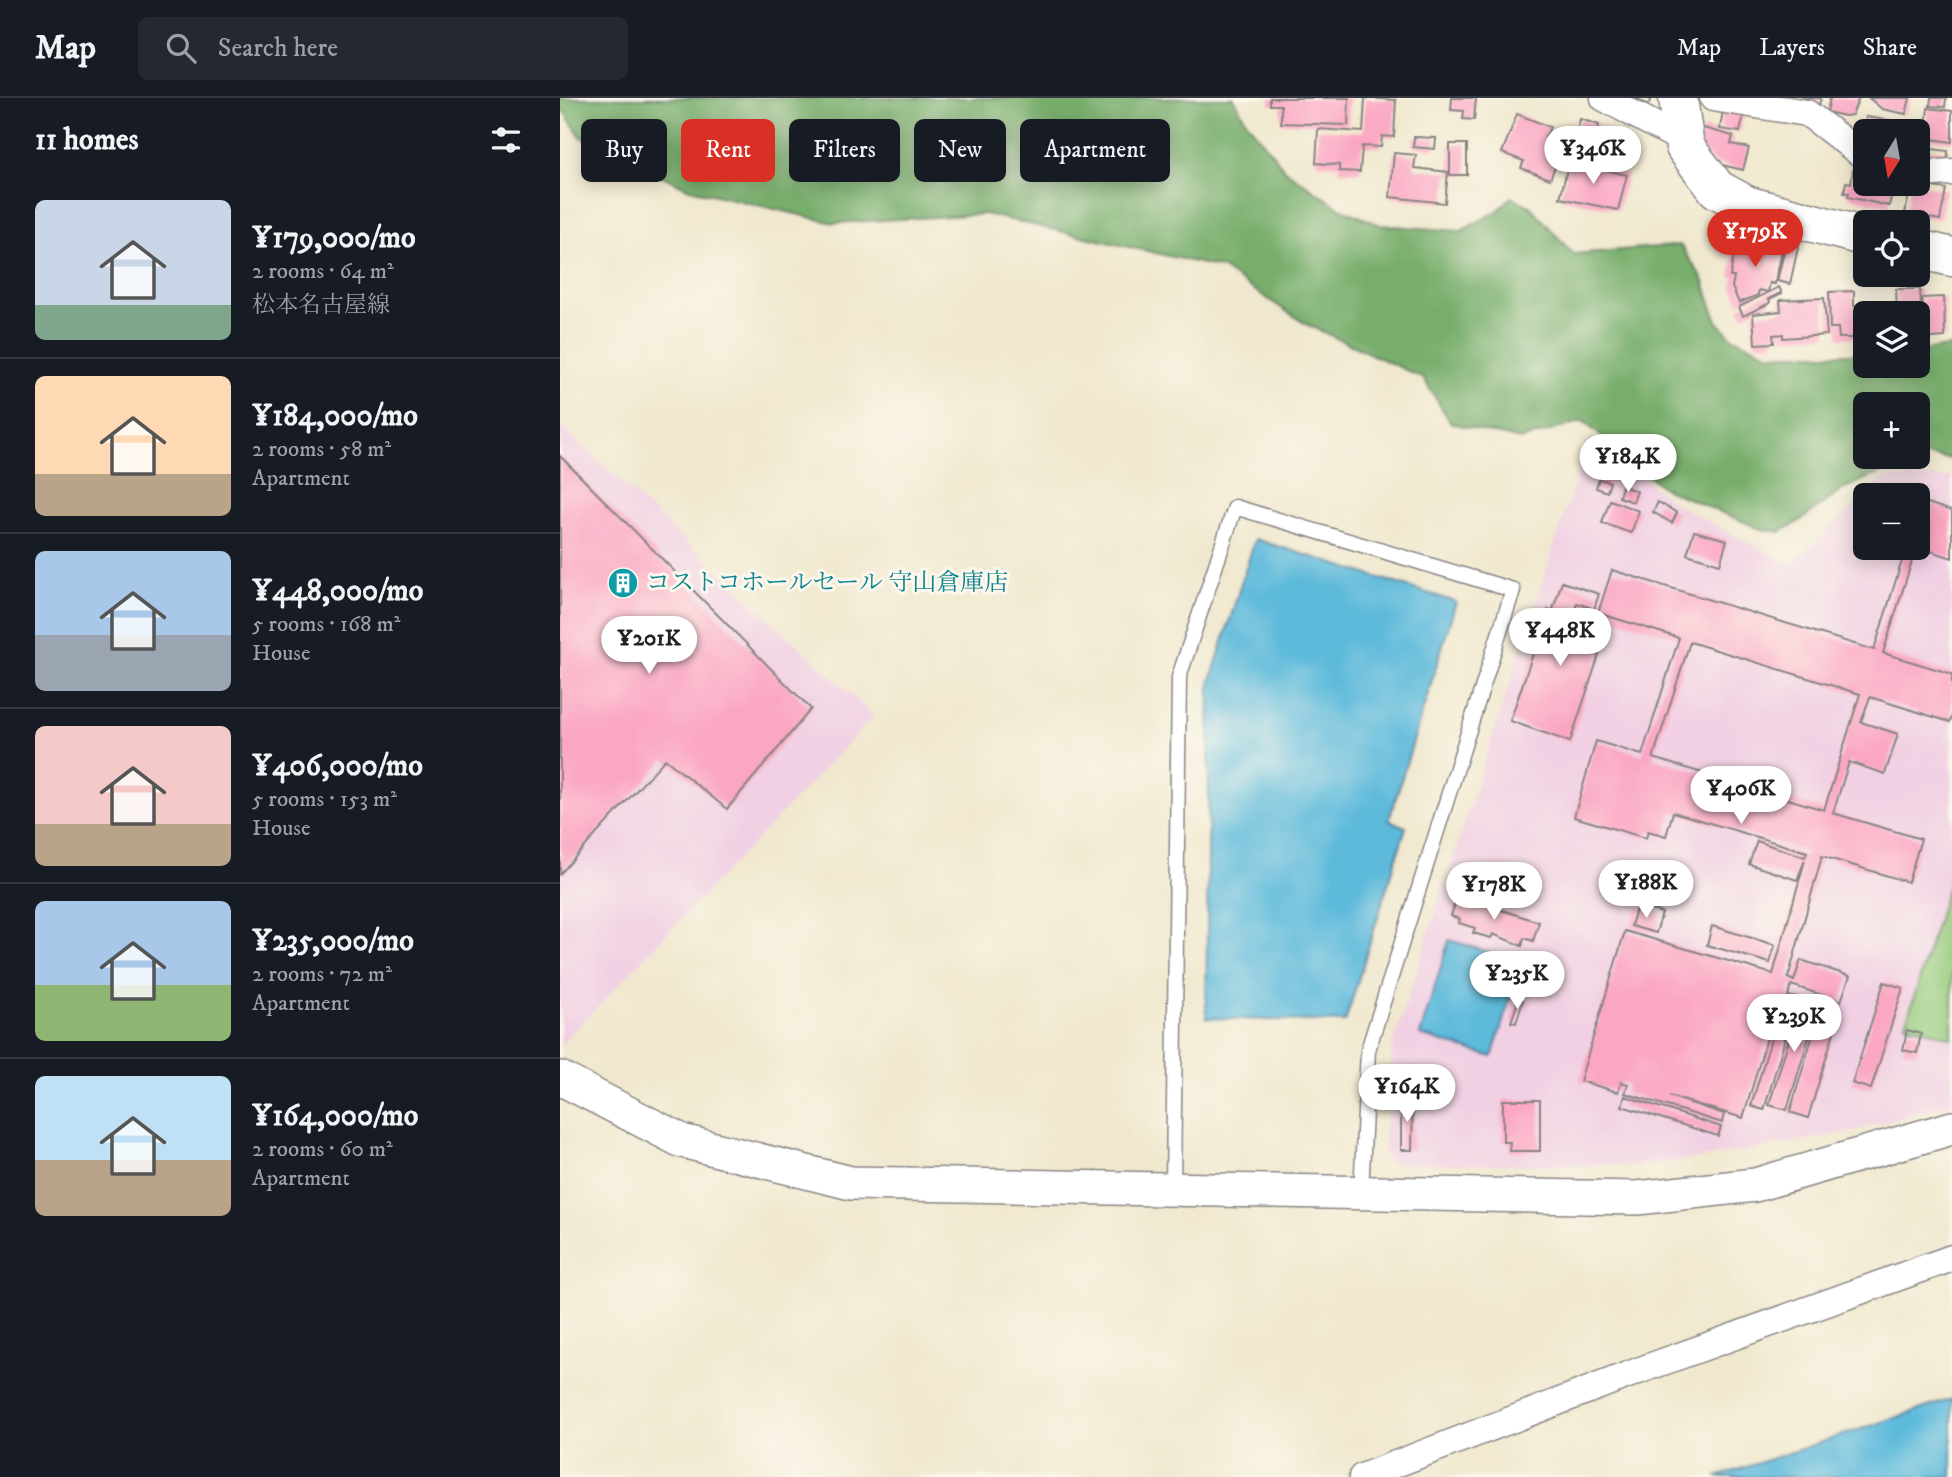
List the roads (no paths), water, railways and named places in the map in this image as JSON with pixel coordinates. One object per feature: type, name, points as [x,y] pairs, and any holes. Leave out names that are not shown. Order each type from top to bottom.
[{"type":"main road","points":[[1678,98],[1685,147],[1717,189],[1746,205],[1853,234]]},
{"type":"main road","points":[[1930,252],[1952,257]]},
{"type":"street","points":[[1604,98],[1684,141]]},
{"type":"street","points":[[1713,98],[1808,113],[1853,148]]},
{"type":"street","points":[[1930,173],[1952,172]]},
{"type":"street","points":[[560,1078],[682,1141],[851,1183],[1637,1198],[1755,1185],[1952,1128]]},
{"type":"street","points":[[1362,1477],[1646,1368],[1952,1258]]},
{"type":"lane","points":[[1173,1190],[1179,677],[1235,507],[1513,590],[1368,1051],[1360,1194]]},
{"type":"water","points":[[1255,539],[1456,602],[1389,820],[1406,827],[1345,1022],[1206,1018],[1210,683]]},
{"type":"water","points":[[1449,940],[1521,962],[1492,1057],[1420,1035]]},
{"type":"water","points":[[1952,1399],[1952,1477],[1716,1477]]},
{"type":"place","name":"コストコホールセール 守山倉庫店","points":[[623,583]]}]
